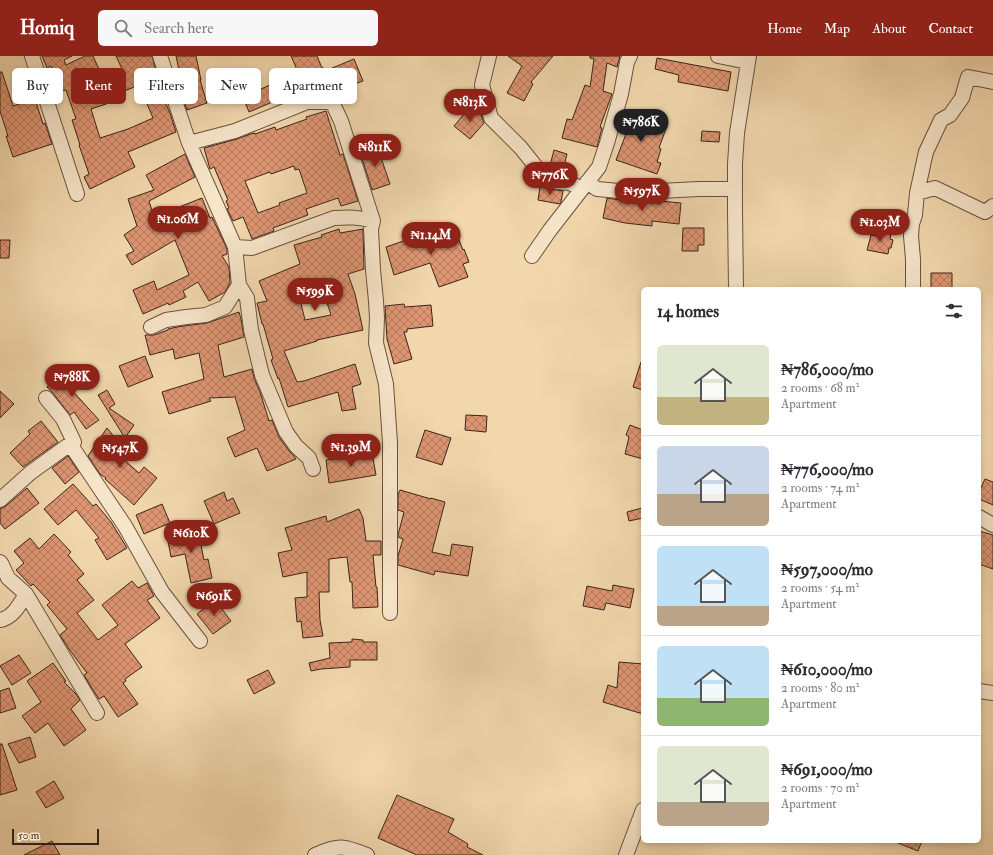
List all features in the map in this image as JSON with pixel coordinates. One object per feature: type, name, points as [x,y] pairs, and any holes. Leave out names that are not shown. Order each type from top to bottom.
[{"type":"street","points":[[32,56],[77,194]]},
{"type":"street","points":[[160,56],[189,143],[235,247],[239,285],[247,298],[250,330],[262,375],[286,432],[296,446],[309,458],[313,469]]},
{"type":"street","points":[[490,56],[482,85],[491,118],[521,148],[545,180],[630,192],[735,189]]},
{"type":"street","points":[[532,256],[550,230],[599,167],[621,94],[627,62],[630,56]]},
{"type":"street","points":[[718,56],[749,59],[737,133],[735,164],[736,287]]},
{"type":"street","points":[[913,287],[912,224],[915,215],[917,193],[926,152],[941,120],[950,115],[962,98],[968,76],[993,82]]},
{"type":"street","points":[[189,143],[235,131],[307,102],[328,102],[333,104],[341,121],[373,221],[371,229],[376,301],[376,343],[386,384],[390,443],[390,613]]},
{"type":"street","points":[[917,193],[935,188],[985,212],[993,206]]},
{"type":"street","points":[[235,247],[252,248],[334,218],[359,217],[373,221]]},
{"type":"street","points":[[225,307],[239,285]]},
{"type":"street","points":[[151,327],[166,320],[206,315],[247,298]]},
{"type":"street","points":[[0,500],[30,473],[74,442],[63,419],[46,398]]},
{"type":"street","points":[[70,444],[125,526],[162,592],[200,641]]},
{"type":"street","points":[[981,518],[993,525]]},
{"type":"street","points":[[0,562],[8,578],[26,594],[97,713]]},
{"type":"street","points":[[0,620],[4,620],[12,615],[26,594]]},
{"type":"street","points":[[981,691],[993,693]]},
{"type":"street","points":[[626,855],[641,815]]},
{"type":"street","points":[[316,855],[335,847],[346,847],[367,855]]},
{"type":"building","points":[[42,56],[72,56],[64,60],[66,65],[85,56],[93,56],[98,68],[71,68],[71,104],[106,104],[91,109],[100,138],[128,129],[153,118],[147,104],[166,104],[176,132],[128,152],[135,167],[90,189],[84,177],[89,174],[72,120],[76,119],[66,90],[63,91],[63,68],[52,68],[51,66],[47,68]]},
{"type":"building","points":[[116,56],[152,56],[155,68],[134,68],[134,87],[126,90],[126,68],[122,68]]},
{"type":"building","points":[[176,56],[196,56],[206,103],[187,110],[185,104],[198,104],[198,68],[179,68]]},
{"type":"building","points":[[291,56],[317,56],[322,68],[296,68]]},
{"type":"building","points":[[508,56],[553,56],[531,82],[533,84],[524,101],[507,93],[522,66]]},
{"type":"building","points":[[590,56],[620,56],[617,67],[607,63],[603,91],[612,94],[600,127],[602,128],[597,147],[562,138],[567,119],[572,120],[585,85],[590,87],[594,59],[590,58]]},
{"type":"building","points":[[657,58],[731,72],[728,91],[678,82],[679,75],[655,69]]},
{"type":"building","points":[[354,59],[363,81],[357,83],[357,68],[332,68]]},
{"type":"building","points":[[0,72],[2,72],[13,106],[19,104],[37,104],[43,124],[45,123],[52,144],[13,157],[0,111]]},
{"type":"building","points":[[269,85],[269,103],[249,112],[246,104],[261,104],[261,89]]},
{"type":"building","points":[[471,106],[481,115],[484,123],[470,139],[454,126]]},
{"type":"building","points":[[326,111],[340,155],[343,154],[358,201],[341,206],[338,198],[306,209],[308,215],[273,228],[274,231],[252,239],[243,217],[233,221],[227,209],[229,208],[226,201],[228,200],[214,167],[210,169],[204,148],[275,127],[276,130],[307,119],[306,117]],"holes":[[[294,166],[295,170],[299,169],[307,193],[279,203],[280,205],[258,213],[245,181],[270,172],[271,174]]]},
{"type":"building","points":[[625,112],[667,126],[659,148],[661,149],[657,162],[661,163],[657,174],[616,160],[626,134],[619,131]]},
{"type":"building","points":[[702,131],[720,132],[719,142],[701,141]]},
{"type":"building","points":[[377,146],[390,184],[372,190],[360,152]]},
{"type":"building","points":[[554,150],[567,154],[562,174],[551,172],[549,169]]},
{"type":"building","points":[[185,154],[195,177],[149,201],[154,217],[202,198],[210,218],[212,217],[227,249],[227,254],[222,256],[229,267],[230,283],[225,292],[209,301],[198,282],[183,291],[186,297],[143,314],[133,290],[154,281],[157,290],[189,275],[175,240],[132,265],[126,255],[134,251],[124,235],[137,226],[128,199],[154,190],[146,175]]},
{"type":"building","points":[[540,187],[563,191],[560,204],[538,200]]},
{"type":"building","points":[[607,198],[660,204],[660,201],[681,203],[679,224],[652,221],[652,226],[625,223],[603,218]]},
{"type":"building","points":[[454,228],[469,262],[463,264],[468,277],[439,287],[430,263],[394,275],[386,247],[424,234],[426,240]]},
{"type":"building","points":[[683,228],[704,228],[704,245],[698,245],[698,251],[682,251]]},
{"type":"building","points":[[339,229],[340,233],[363,229],[364,269],[348,274],[355,294],[363,330],[317,340],[284,351],[297,382],[355,364],[361,384],[352,387],[356,409],[342,411],[338,392],[288,407],[279,378],[278,379],[271,360],[273,359],[257,303],[267,301],[259,281],[300,264],[294,245],[322,237],[321,235]],"holes":[[[320,281],[331,315],[305,320],[297,287]]]},
{"type":"building","points":[[878,231],[891,234],[890,239],[893,240],[888,254],[867,250],[871,235],[877,236]]},
{"type":"building","points":[[0,240],[10,240],[9,258],[0,258]]},
{"type":"building","points":[[931,273],[952,273],[952,287],[931,287]]},
{"type":"building","points":[[404,304],[405,307],[431,305],[433,326],[407,329],[407,332],[404,332],[412,359],[394,364],[387,339],[385,306]]},
{"type":"building","points":[[239,312],[244,337],[218,345],[224,377],[252,369],[269,421],[272,420],[279,437],[296,459],[267,471],[257,448],[235,457],[227,438],[245,430],[235,397],[209,398],[211,401],[169,414],[162,392],[204,379],[199,353],[175,359],[173,349],[150,355],[145,335],[154,335],[177,327],[207,323]]},
{"type":"building","points":[[145,356],[153,377],[128,387],[119,366]]},
{"type":"building","points":[[641,362],[641,389],[633,387]]},
{"type":"building","points":[[74,367],[82,377],[69,387],[99,420],[86,429],[74,412],[70,415],[47,387]]},
{"type":"building","points":[[107,390],[115,404],[109,408],[134,425],[125,438],[98,395]]},
{"type":"building","points":[[0,391],[14,404],[0,418]]},
{"type":"building","points":[[466,415],[487,416],[486,432],[465,430]]},
{"type":"building","points":[[41,421],[58,442],[23,467],[10,453],[30,434],[28,431]]},
{"type":"building","points":[[630,425],[641,429],[641,458],[625,454],[629,437],[626,435]]},
{"type":"building","points":[[107,428],[120,444],[115,452],[139,473],[144,467],[157,478],[134,505],[100,474],[88,456]]},
{"type":"building","points":[[425,430],[451,438],[442,465],[416,457]]},
{"type":"building","points":[[372,453],[376,475],[329,483],[326,460]]},
{"type":"building","points":[[68,456],[79,472],[65,484],[52,468]]},
{"type":"building","points":[[985,479],[993,482],[993,505],[981,500],[981,488]]},
{"type":"building","points":[[73,484],[93,506],[96,504],[111,522],[127,548],[107,560],[95,540],[99,538],[76,510],[58,525],[44,509]]},
{"type":"building","points":[[27,488],[39,503],[5,529],[0,523],[0,509],[6,506]]},
{"type":"building","points":[[400,490],[445,502],[432,552],[450,556],[452,544],[473,547],[468,576],[435,571],[434,575],[398,565],[398,556],[403,539],[398,537],[398,535],[404,512],[398,510],[398,495]]},
{"type":"building","points":[[224,492],[227,501],[233,498],[240,513],[214,524],[204,501]]},
{"type":"building","points":[[162,504],[170,523],[144,534],[136,515]]},
{"type":"building","points":[[641,508],[641,518],[629,521],[627,512]]},
{"type":"building","points":[[359,509],[363,518],[366,541],[381,541],[381,555],[373,555],[378,607],[353,608],[352,582],[350,582],[347,557],[329,559],[329,592],[319,592],[320,620],[323,636],[303,638],[301,621],[297,622],[295,598],[307,597],[307,572],[283,577],[278,553],[292,550],[285,528],[326,516],[327,522]]},
{"type":"building","points":[[198,530],[204,560],[208,559],[212,578],[191,583],[185,554],[171,557],[167,536]]},
{"type":"building","points":[[981,532],[993,535],[993,569],[981,565]]},
{"type":"building","points":[[54,534],[71,552],[68,555],[84,574],[77,580],[94,600],[77,613],[98,640],[118,625],[102,605],[132,581],[138,588],[147,583],[154,596],[147,600],[160,618],[125,644],[142,667],[125,679],[126,681],[123,683],[138,704],[118,717],[104,696],[99,699],[84,675],[87,673],[60,635],[67,629],[47,605],[50,602],[33,584],[31,586],[16,570],[24,563],[14,551],[30,538],[39,549]]},
{"type":"building","points":[[613,585],[634,589],[630,608],[606,603],[604,610],[583,606],[587,586],[612,591]]},
{"type":"building","points":[[215,600],[231,621],[213,634],[197,614]]},
{"type":"building","points":[[352,639],[363,640],[363,642],[377,642],[377,660],[350,660],[350,667],[311,671],[309,663],[330,658],[329,643],[352,642]]},
{"type":"building","points":[[19,655],[31,673],[12,685],[0,666]]},
{"type":"building","points":[[619,662],[641,664],[641,713],[603,702],[608,685],[617,688]]},
{"type":"building","points":[[53,663],[66,681],[64,682],[80,700],[71,709],[86,730],[64,746],[48,723],[35,733],[22,716],[41,702],[27,681]]},
{"type":"building","points":[[268,670],[275,683],[254,694],[247,680]]},
{"type":"building","points":[[9,688],[16,708],[0,713],[0,691]]},
{"type":"building","points":[[30,737],[36,757],[19,763],[8,744]]},
{"type":"building","points":[[0,744],[2,744],[17,790],[0,795]]},
{"type":"building","points":[[54,781],[64,798],[46,808],[36,792]]},
{"type":"building","points":[[397,795],[454,819],[448,832],[468,844],[467,847],[483,855],[417,855],[378,838]]},
{"type":"building","points":[[52,841],[60,855],[24,855]]},
{"type":"building","points":[[898,843],[921,843],[918,851]]}]
